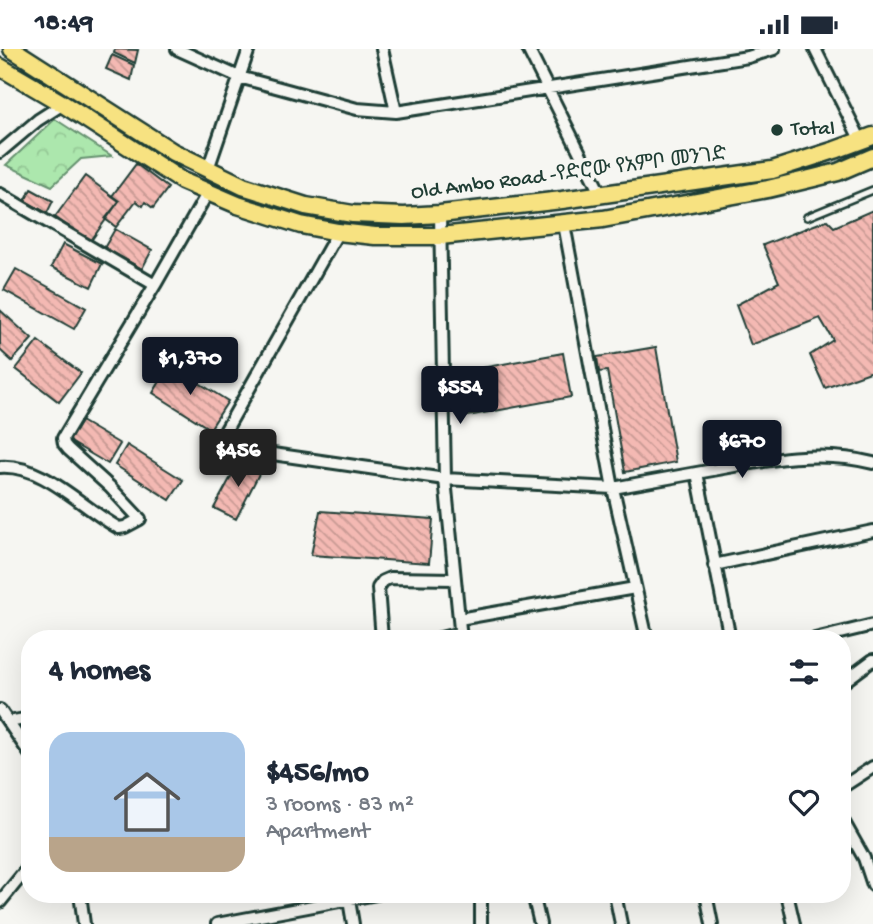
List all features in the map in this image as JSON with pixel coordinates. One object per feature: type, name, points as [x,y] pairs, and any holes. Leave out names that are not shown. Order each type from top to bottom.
[{"type":"main road","name":"Old Ambo Road -የድሮው የአምቦ መንገድ","points":[[12,49],[173,152],[243,186],[306,206],[354,214],[440,214],[601,195],[772,170],[867,138]]},
{"type":"main road","name":"Old Ambo Road -የድሮው የአምቦ መንገድ","points":[[0,67],[182,181],[238,205],[301,225],[375,236],[440,236],[603,219],[768,189],[838,172],[873,157]]},
{"type":"street","points":[[177,49],[239,77],[357,109],[396,112],[747,57],[774,49]]},
{"type":"street","points":[[208,169],[249,49]]},
{"type":"street","points":[[382,49],[396,112]]},
{"type":"street","points":[[528,49],[601,195]]},
{"type":"street","points":[[815,49],[867,138]]},
{"type":"street","points":[[0,152],[38,120],[63,104]]},
{"type":"street","points":[[0,467],[19,468],[44,478],[119,528],[140,519],[68,449],[64,438],[208,192]]},
{"type":"street","points":[[0,194],[155,285]]},
{"type":"street","points":[[440,214],[445,479],[460,630]]},
{"type":"street","points":[[564,224],[613,488],[645,630]]},
{"type":"street","points":[[219,442],[338,232]]},
{"type":"street","points":[[252,451],[445,479],[613,488],[768,459],[806,456],[859,459],[873,463]]},
{"type":"street","points":[[696,473],[728,630]]},
{"type":"street","points":[[714,565],[873,531]]},
{"type":"street","points":[[381,630],[378,588],[383,581],[390,578],[455,579]]},
{"type":"street","points":[[459,619],[635,588]]},
{"type":"street","points":[[851,630],[873,625]]},
{"type":"street","points":[[851,676],[873,660]]},
{"type":"street","points":[[0,711],[21,741]]},
{"type":"street","points":[[8,722],[21,720]]},
{"type":"street","points":[[851,781],[873,767]]},
{"type":"street","points":[[851,831],[869,856],[873,885]]},
{"type":"street","points":[[0,902],[21,876]]},
{"type":"street","points":[[80,903],[81,921]]},
{"type":"street","points":[[217,924],[244,921],[322,903]]},
{"type":"street","points":[[349,903],[353,924]]},
{"type":"street","points":[[481,903],[481,924]]},
{"type":"street","points":[[535,903],[540,924]]},
{"type":"street","points":[[617,903],[621,924]]},
{"type":"street","points":[[708,903],[712,924]]},
{"type":"street","points":[[789,903],[794,924]]},
{"type":"lane","points":[[807,217],[873,190]]},
{"type":"green space","points":[[55,119],[112,156],[81,159],[52,186],[6,165]]},
{"type":"building","points":[[115,49],[138,50],[135,63],[114,53]]},
{"type":"building","points":[[112,55],[134,65],[131,80],[106,69]]},
{"type":"building","points":[[136,164],[168,188],[153,208],[145,202],[143,206],[136,201],[116,227],[105,219],[119,201],[112,196]]},
{"type":"building","points":[[85,176],[119,201],[90,242],[55,217]]},
{"type":"building","points":[[31,189],[53,201],[47,213],[25,201]]},
{"type":"building","points":[[873,210],[873,371],[825,388],[810,355],[833,340],[820,318],[751,345],[736,305],[779,282],[763,245],[827,220],[834,227]]},
{"type":"building","points":[[115,229],[152,250],[142,269],[104,248]]},
{"type":"building","points":[[63,244],[102,264],[91,287],[51,267]]},
{"type":"building","points":[[16,269],[86,308],[74,329],[4,290]]},
{"type":"building","points":[[0,310],[32,339],[12,361],[0,350]]},
{"type":"building","points":[[38,341],[81,373],[59,402],[16,369]]},
{"type":"building","points":[[656,347],[676,462],[625,472],[607,371],[599,372],[597,357]]},
{"type":"building","points":[[563,353],[571,397],[462,417],[454,373]]},
{"type":"building","points":[[170,365],[228,401],[210,429],[153,393]]},
{"type":"building","points":[[81,421],[120,444],[108,464],[69,441]]},
{"type":"building","points":[[127,445],[183,480],[170,500],[115,465]]},
{"type":"building","points":[[239,462],[263,466],[236,519],[214,508]]},
{"type":"building","points":[[320,511],[433,519],[429,563],[311,555]]},
{"type":"place","name":"Total","points":[[777,130]]}]
